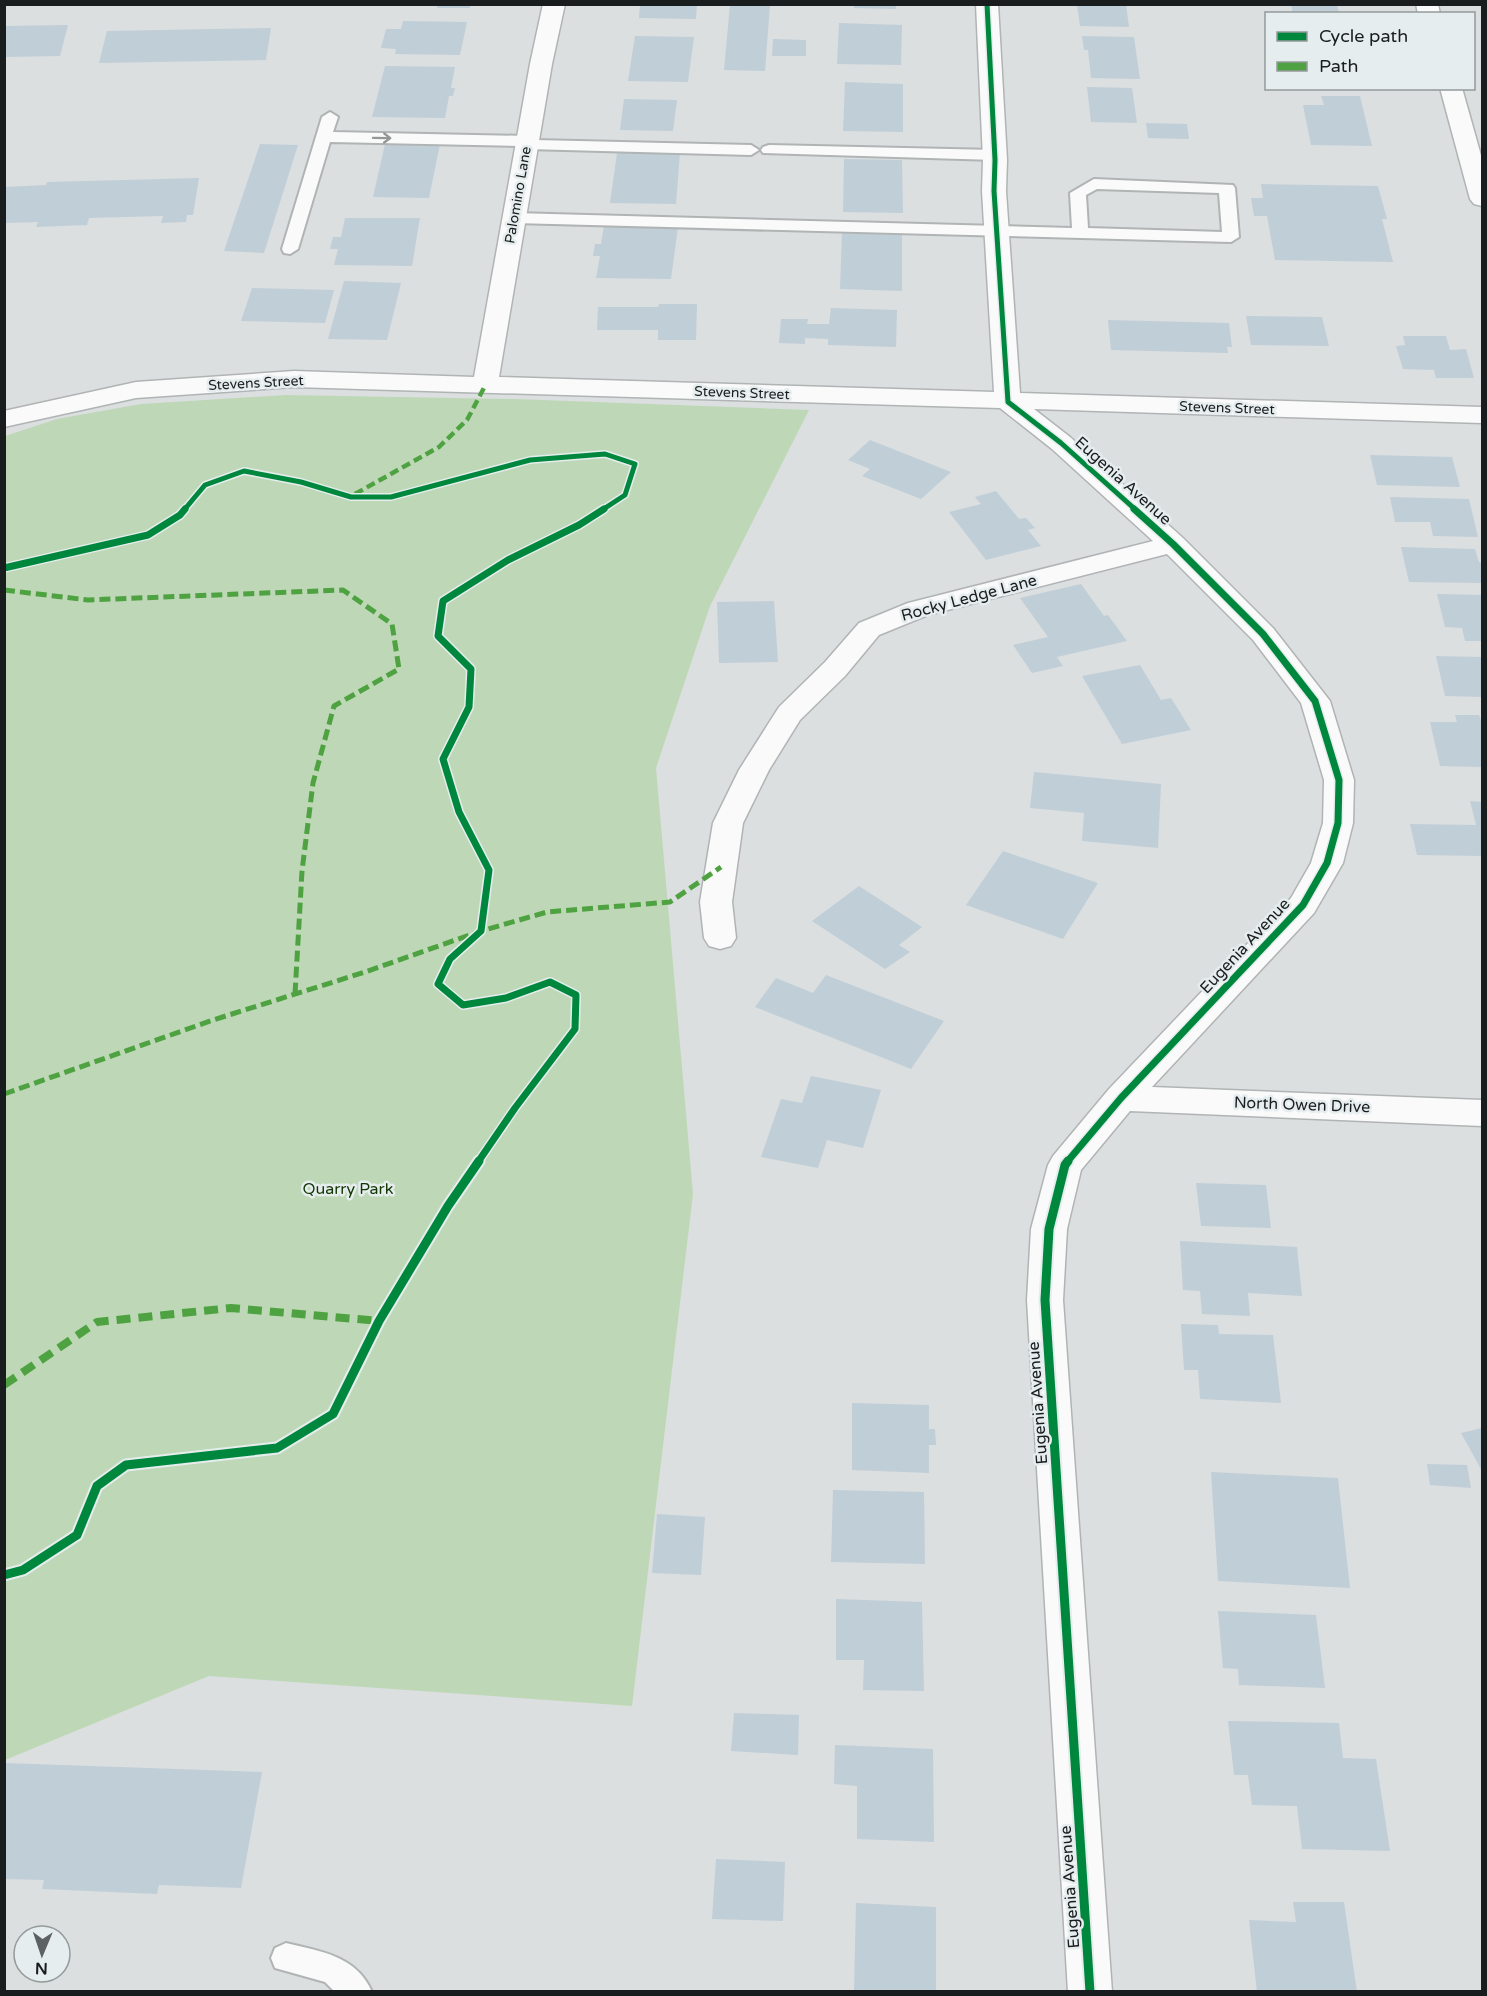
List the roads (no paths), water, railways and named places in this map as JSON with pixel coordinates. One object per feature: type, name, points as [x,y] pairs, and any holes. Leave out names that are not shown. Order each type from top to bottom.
[{"type":"street","name":"Palomino Lane","points":[[485,386],[554,4]]},
{"type":"street","points":[[987,4],[995,155],[996,230],[1008,402]]},
{"type":"street","points":[[1452,90],[1482,199]]},
{"type":"street","name":"Stevens Street","points":[[4,419],[136,390],[294,379],[1482,415]]},
{"type":"street","name":"Eugenia Avenue","points":[[1008,402],[1061,443],[1173,544],[1263,634],[1315,701],[1339,780],[1338,823],[1327,863],[1302,905],[1121,1098],[1065,1165],[1049,1229],[1045,1300],[1090,1992]]},
{"type":"street","name":"Rocky Ledge Lane","points":[[720,938],[716,902],[728,823],[754,770],[789,714],[835,669],[868,629],[918,609],[1173,544]]},
{"type":"street","name":"North Owen Drive","points":[[1121,1098],[1482,1113]]},
{"type":"lane","points":[[290,249],[327,126],[751,150]]},
{"type":"lane","points":[[769,150],[995,155]]},
{"type":"lane","points":[[514,218],[1231,237],[1227,188],[1094,184],[1078,193],[1080,232]]},
{"type":"lane","points":[[286,1958],[333,1969],[357,1992]]},
{"type":"park label","name":"Quarry Park","points":[[348,1189]]}]
